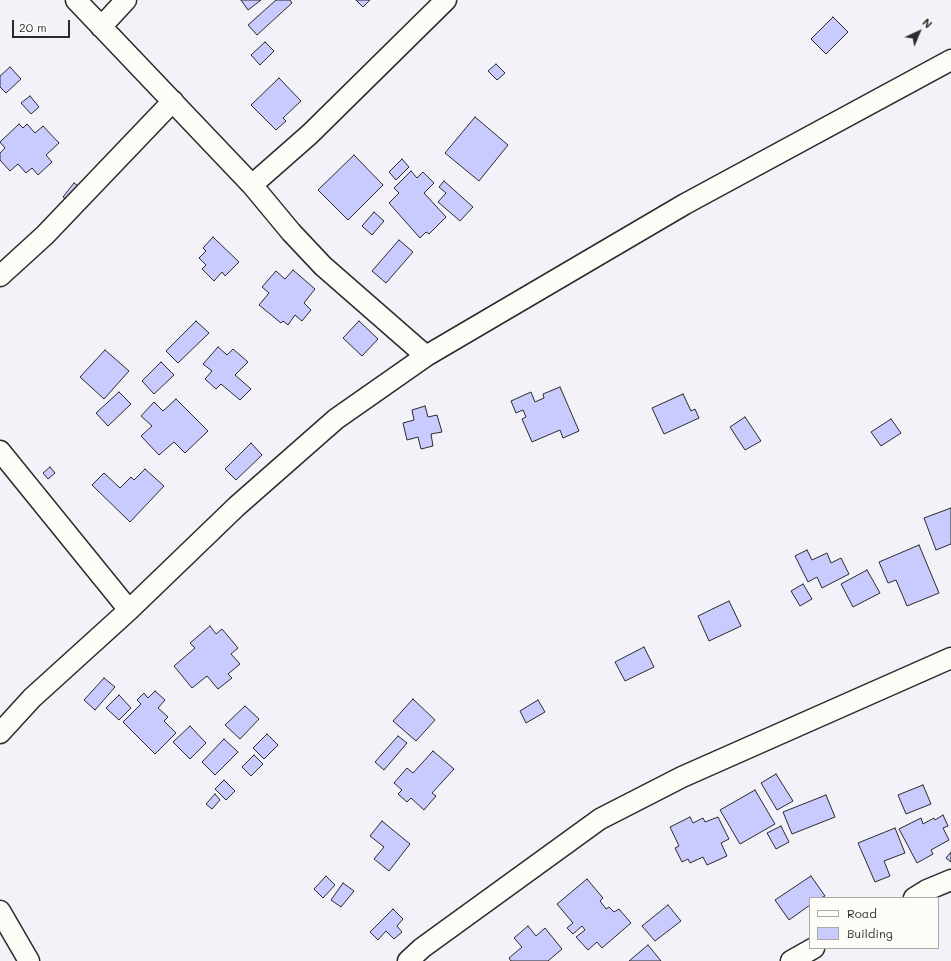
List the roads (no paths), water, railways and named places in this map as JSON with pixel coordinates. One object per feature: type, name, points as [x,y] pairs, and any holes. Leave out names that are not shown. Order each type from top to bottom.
[{"type":"street","points":[[76,0],[252,185],[291,232],[323,266],[426,356]]},
{"type":"street","points":[[101,26],[126,0]]},
{"type":"street","points":[[252,185],[310,134],[446,0]]},
{"type":"street","points":[[0,733],[32,698],[129,610],[237,506],[336,419],[426,356],[685,204],[951,60]]},
{"type":"street","points":[[0,276],[45,235],[173,101]]},
{"type":"street","points":[[0,451],[129,610]]},
{"type":"street","points":[[408,961],[422,948],[600,819],[682,777],[951,658]]},
{"type":"street","points":[[916,897],[927,890],[951,880]]},
{"type":"street","points":[[0,911],[28,961]]},
{"type":"street","points":[[791,961],[812,949]]}]
